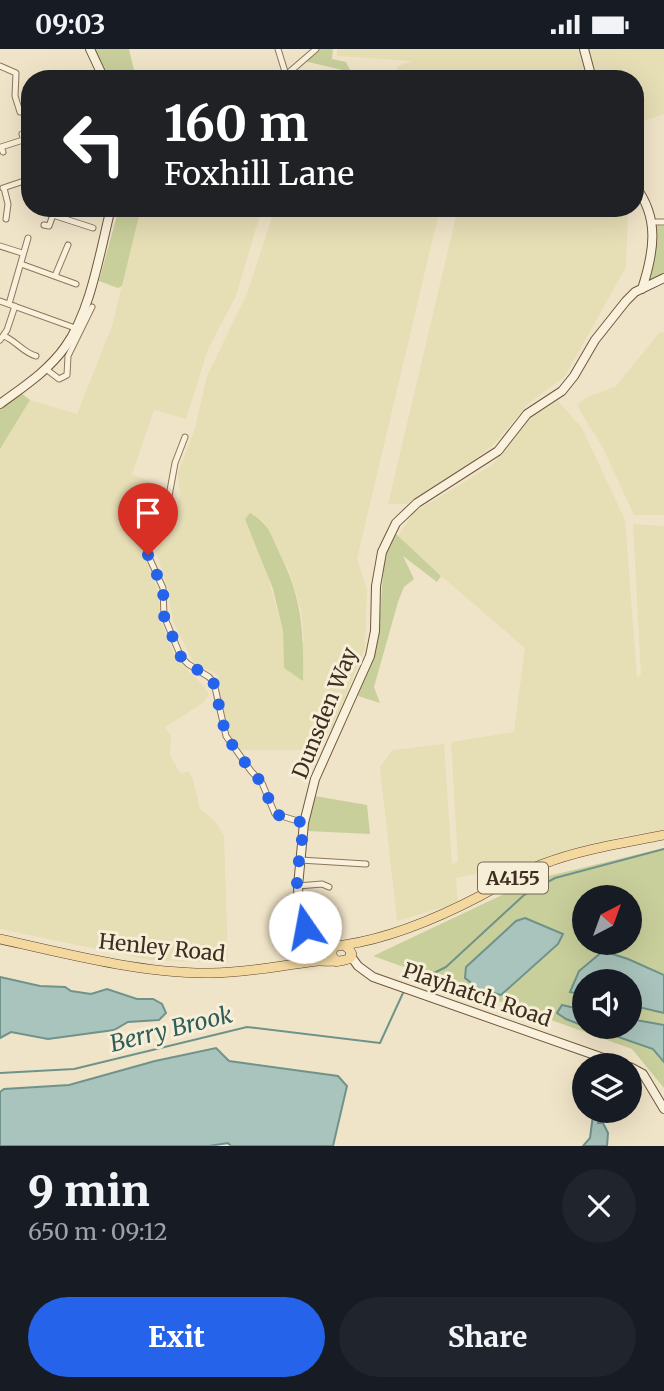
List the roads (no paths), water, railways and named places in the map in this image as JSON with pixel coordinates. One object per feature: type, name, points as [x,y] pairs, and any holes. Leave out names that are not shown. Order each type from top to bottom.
[{"type":"main road","name":"Henley Road","points":[[0,939],[102,960],[186,972],[244,972],[321,961],[457,908],[543,864],[599,848],[664,835]]},
{"type":"street","points":[[90,49],[100,70]]},
{"type":"street","points":[[278,49],[284,70]]},
{"type":"street","points":[[292,70],[316,49]]},
{"type":"street","points":[[584,49],[590,70]]},
{"type":"street","points":[[0,67],[16,73],[15,96],[18,109]]},
{"type":"street","points":[[1,148],[21,138]]},
{"type":"street","points":[[6,216],[8,204],[2,188],[21,182]]},
{"type":"street","points":[[642,289],[650,263],[652,222],[644,198]]},
{"type":"street","points":[[47,227],[50,217]]},
{"type":"street","points":[[65,217],[93,228]]},
{"type":"street","points":[[0,404],[46,369],[66,346],[83,311],[109,217]]},
{"type":"street","points":[[652,222],[664,222]]},
{"type":"street","points":[[28,239],[22,253],[12,305],[2,338],[15,341],[29,354],[36,356]]},
{"type":"street","points":[[0,246],[22,253]]},
{"type":"street","points":[[55,276],[68,248]]},
{"type":"street","points":[[21,264],[76,284]]},
{"type":"street","name":"Dunsden Way","points":[[341,953],[308,930],[301,920],[298,886],[300,860],[304,823],[315,779],[370,656],[375,631],[376,586],[382,552],[396,523],[417,503],[498,451],[527,414],[562,391],[575,376],[602,331],[623,304],[642,289],[664,278]]},
{"type":"street","points":[[0,301],[75,328]]},
{"type":"street","points":[[46,369],[59,379],[67,375],[68,356],[92,310]]},
{"type":"street","points":[[185,437],[175,463],[167,507],[149,547],[150,562],[163,588],[164,616],[181,657],[209,677],[214,684],[226,736],[262,783],[275,814],[304,823]]},
{"type":"street","points":[[300,860],[366,865]]},
{"type":"street","points":[[298,886],[321,884],[329,887]]},
{"type":"street","name":"Playhatch Road","points":[[341,953],[373,977],[591,1053]]},
{"type":"street","name":"Playhatch Road","points":[[642,1074],[664,1109]]},
{"type":"water","points":[[525,918],[563,934],[558,944],[501,995],[479,989],[465,978],[466,967],[516,921]]},
{"type":"water","points":[[598,955],[616,955],[664,975],[664,1013],[642,1008],[642,969],[581,969]]},
{"type":"water","points":[[0,977],[40,986],[65,987],[71,991],[91,994],[107,989],[137,999],[153,999],[162,1004],[166,1013],[159,1020],[128,1022],[114,1030],[48,1039],[11,1032],[0,1038]]},
{"type":"water","points":[[562,1005],[572,1007],[572,1021],[566,1019],[557,1013]]},
{"type":"water","points":[[642,1021],[664,1025],[664,1062],[653,1049],[624,1039],[642,1039]]},
{"type":"water","points":[[216,1048],[229,1061],[338,1076],[347,1086],[333,1146],[231,1146],[228,1143],[209,1146],[0,1146],[0,1092],[4,1089],[69,1085],[155,1061]]},
{"type":"water","points":[[592,1123],[603,1123],[608,1133],[607,1146],[583,1146],[590,1138]]},
{"type":"waterway","name":"Berry Brook","points":[[418,981],[446,967],[524,895],[555,878],[664,849]]},
{"type":"waterway","name":"Berry Brook","points":[[0,1073],[74,1069],[247,1027],[380,1043],[403,993]]}]
